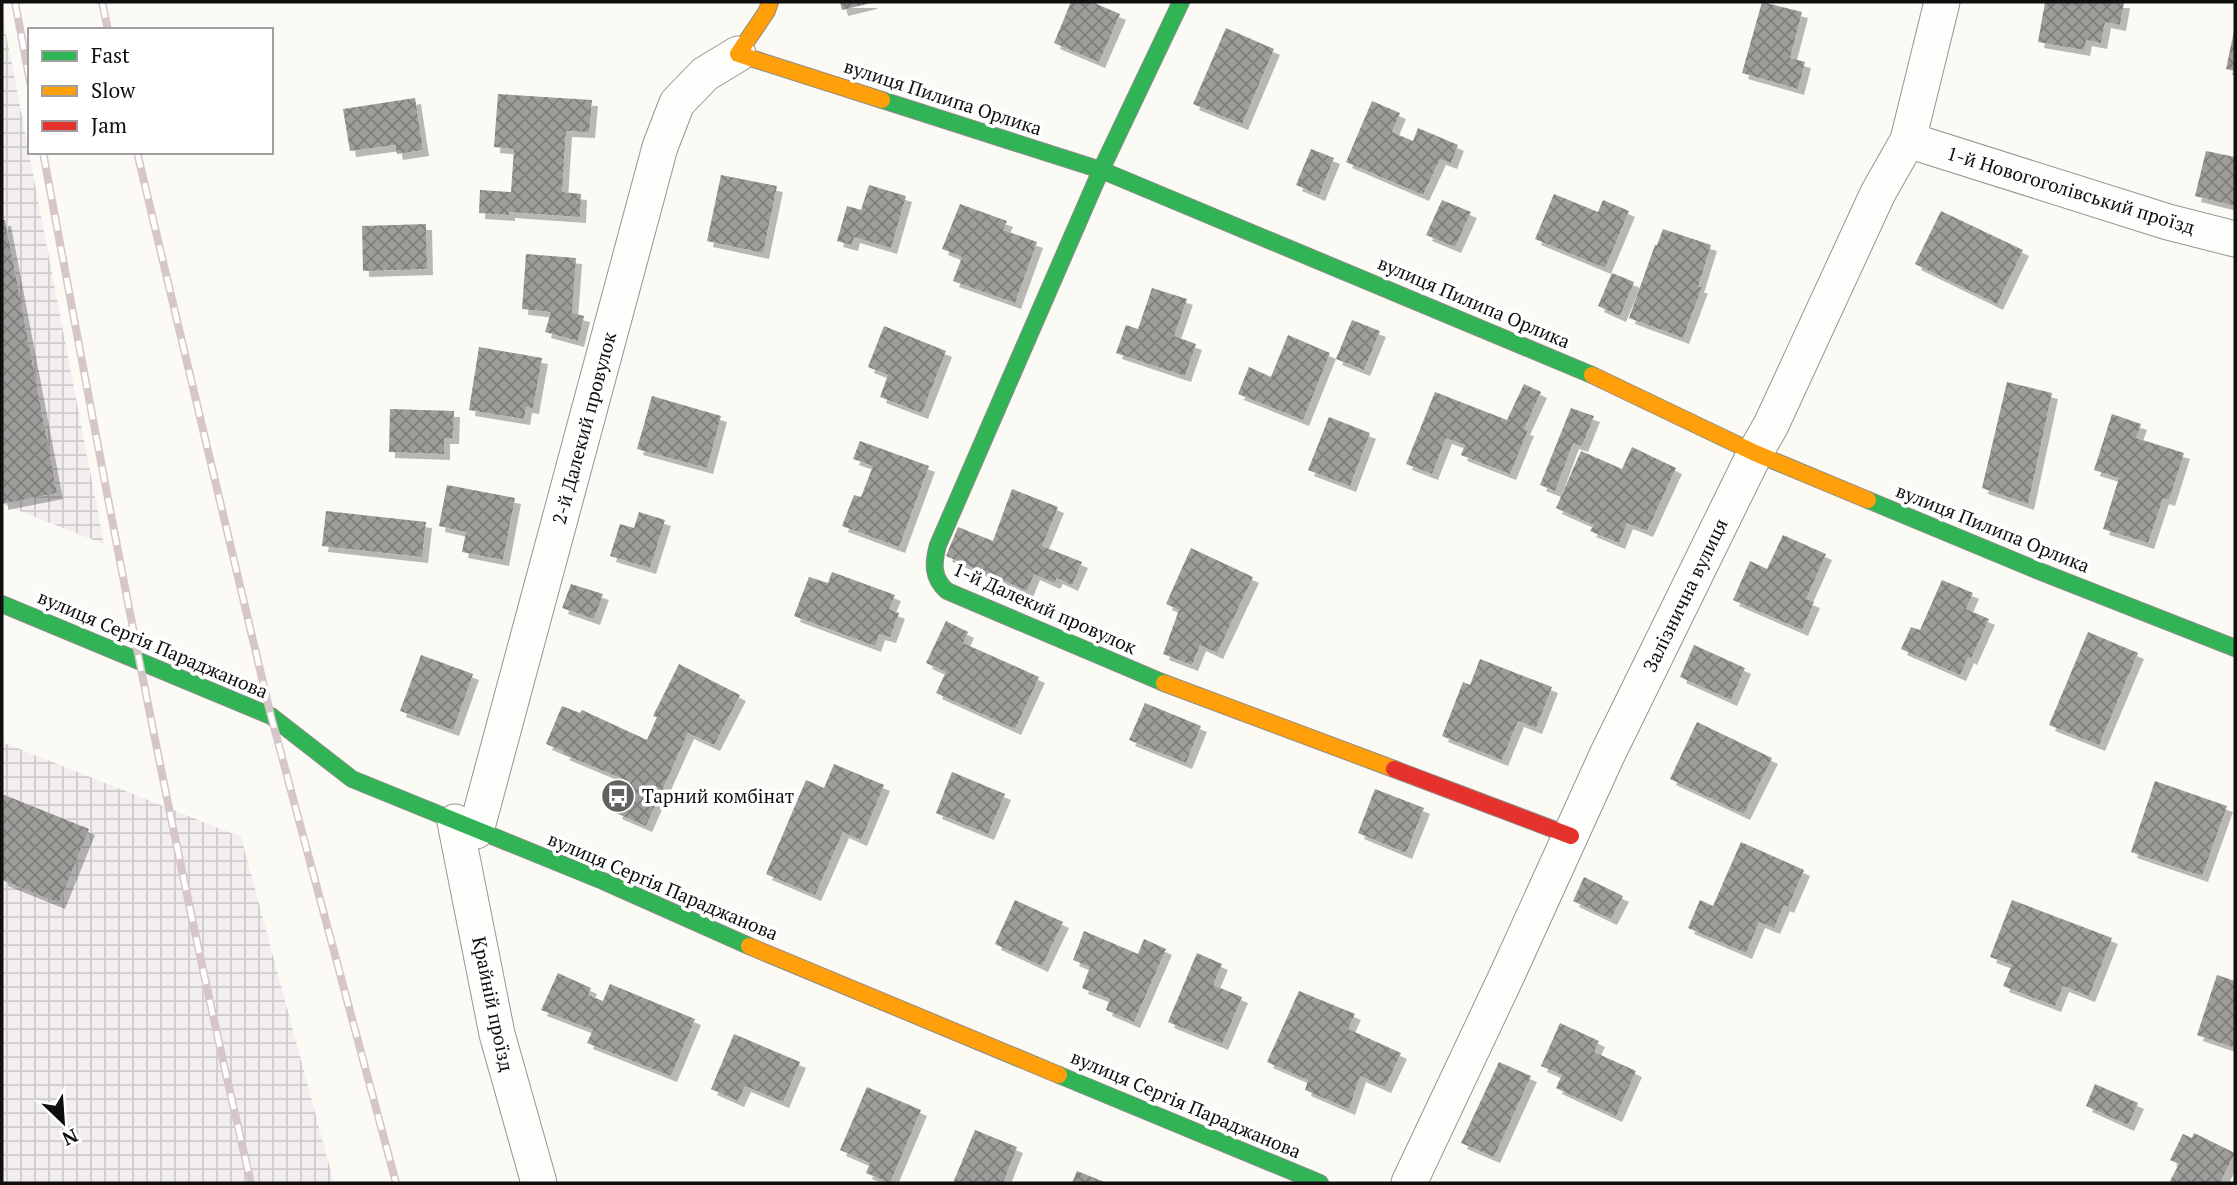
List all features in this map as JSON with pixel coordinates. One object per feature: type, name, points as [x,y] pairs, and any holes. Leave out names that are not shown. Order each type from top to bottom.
[{"type":"street","points":[[738,54],[767,11],[770,2]]},
{"type":"street","name":"1-й Далекий провулок","points":[[1181,2],[1101,170],[938,545],[934,559],[938,584],[947,592],[1133,671],[1571,836]]},
{"type":"street","name":"Залізнична вулиця","points":[[1409,1183],[1613,742],[1771,425],[1878,193],[1908,140],[1942,2]]},
{"type":"street","name":"вулиця Пилипа Орлика","points":[[738,54],[1101,170],[1573,366],[1755,453],[2034,569],[2235,648]]},
{"type":"street","name":"2-й Далекий провулок","points":[[466,826],[660,147],[677,103],[705,74],[738,54]]},
{"type":"street","name":"1-й Новогоголівський проїзд","points":[[1908,140],[2168,222],[2235,239]]},
{"type":"street","name":"вулиця Сергія Параджанова","points":[[2,604],[271,716],[352,779],[603,881],[736,941],[1320,1183]]},
{"type":"street","name":"Крайній проїзд","points":[[466,826],[497,1034],[539,1183]]},
{"type":"shaded area","points":[[2,13],[104,544],[2,504]]},
{"type":"shaded area","points":[[2,742],[241,837],[334,1183],[2,1183]]},
{"type":"building","points":[[840,2],[871,2],[871,3],[842,10]]},
{"type":"building","points":[[1071,2],[1092,2],[1120,14],[1099,62],[1054,43]]},
{"type":"building","points":[[1762,2],[1802,12],[1790,58],[1805,62],[1798,89],[1742,73]]},
{"type":"building","points":[[2045,2],[2124,2],[2120,25],[2105,22],[2101,43],[2086,40],[2084,50],[2038,42]]},
{"type":"building","points":[[1226,28],[1274,49],[1242,124],[1193,104]]},
{"type":"building","points":[[2235,31],[2235,71],[2226,69]]},
{"type":"building","points":[[498,94],[592,100],[589,132],[566,131],[562,192],[581,194],[580,217],[509,212],[509,215],[479,213],[480,190],[511,192],[514,149],[494,147]]},
{"type":"building","points":[[415,98],[423,150],[397,154],[395,145],[350,151],[343,109]]},
{"type":"building","points":[[1372,101],[1400,113],[1392,132],[1413,141],[1418,128],[1458,145],[1451,163],[1440,159],[1423,195],[1346,162]]},
{"type":"building","points":[[1311,149],[1334,158],[1319,195],[1296,185]]},
{"type":"building","points":[[2206,151],[2235,157],[2235,206],[2195,196]]},
{"type":"building","points":[[721,175],[777,186],[763,253],[707,241]]},
{"type":"building","points":[[869,185],[906,196],[891,248],[854,237],[852,245],[837,241],[847,206],[861,210]]},
{"type":"building","points":[[1554,194],[1598,212],[1603,200],[1629,211],[1605,268],[1535,239]]},
{"type":"building","points":[[1442,200],[1471,212],[1455,247],[1426,235]]},
{"type":"building","points":[[960,204],[1007,221],[1003,230],[1037,242],[1015,303],[953,281],[962,257],[942,249]]},
{"type":"building","points":[[1941,211],[2023,250],[1997,304],[1915,264]]},
{"type":"building","points":[[2,220],[5,220],[57,493],[2,504]]},
{"type":"building","points":[[426,224],[427,269],[363,271],[362,226]]},
{"type":"building","points":[[1663,229],[1711,245],[1698,287],[1702,287],[1683,338],[1629,318]]},
{"type":"building","points":[[526,254],[576,258],[572,313],[584,316],[578,341],[545,332],[551,312],[522,309]]},
{"type":"building","points":[[1612,273],[1634,282],[1620,316],[1598,306]]},
{"type":"building","points":[[1152,288],[1187,299],[1174,336],[1196,344],[1185,376],[1116,353],[1126,325],[1138,329]]},
{"type":"building","points":[[1352,320],[1380,331],[1364,370],[1336,359]]},
{"type":"building","points":[[884,326],[946,351],[922,413],[880,397],[888,375],[868,367]]},
{"type":"building","points":[[1288,335],[1330,353],[1303,420],[1238,394],[1249,367],[1271,377]]},
{"type":"building","points":[[479,347],[542,358],[533,408],[526,407],[524,419],[469,410]]},
{"type":"building","points":[[2007,382],[2052,393],[2028,504],[1982,488]]},
{"type":"building","points":[[1524,384],[1541,392],[1524,429],[1528,430],[1510,474],[1461,455],[1465,445],[1446,438],[1432,474],[1406,464],[1435,392],[1507,420]]},
{"type":"building","points":[[652,396],[721,416],[707,468],[637,449]]},
{"type":"building","points":[[1571,408],[1594,416],[1582,446],[1573,443],[1555,491],[1540,485]]},
{"type":"building","points":[[390,409],[454,411],[453,438],[444,438],[444,454],[389,452]]},
{"type":"building","points":[[2112,414],[2141,424],[2136,438],[2184,453],[2169,500],[2163,498],[2148,543],[2103,529],[2119,478],[2094,470]]},
{"type":"building","points":[[1329,417],[1370,433],[1350,486],[1308,470]]},
{"type":"building","points":[[860,441],[929,466],[899,547],[842,526],[854,495],[861,497],[873,466],[853,459]]},
{"type":"building","points":[[1632,447],[1676,468],[1647,531],[1627,523],[1619,543],[1590,531],[1594,525],[1556,508],[1581,451],[1622,469]]},
{"type":"building","points":[[447,485],[515,498],[503,560],[462,552],[466,532],[439,526]]},
{"type":"building","points":[[1012,489],[1058,507],[1042,546],[1082,562],[1072,585],[1057,578],[1054,583],[1034,574],[1027,591],[946,556],[958,527],[993,541]]},
{"type":"building","points":[[326,511],[426,522],[422,557],[322,546]]},
{"type":"building","points":[[639,512],[665,520],[650,568],[610,556],[620,524],[634,528]]},
{"type":"building","points":[[1783,535],[1826,554],[1806,599],[1814,602],[1802,630],[1733,600],[1750,561],[1767,569]]},
{"type":"building","points":[[1191,548],[1253,577],[1217,653],[1200,645],[1192,665],[1163,654],[1179,610],[1166,604]]},
{"type":"building","points":[[832,572],[895,595],[889,609],[899,613],[890,637],[879,634],[875,646],[794,616],[809,577],[828,583]]},
{"type":"building","points":[[1942,580],[1973,593],[1966,609],[1989,619],[1971,659],[1968,657],[1960,675],[1901,649],[1911,627],[1920,630]]},
{"type":"building","points":[[571,584],[603,594],[594,619],[562,608]]},
{"type":"building","points":[[946,621],[968,632],[963,643],[1039,677],[1015,729],[936,693],[946,672],[926,663]]},
{"type":"building","points":[[2088,632],[2138,653],[2099,745],[2049,725]]},
{"type":"building","points":[[1694,645],[1745,668],[1731,700],[1680,677]]},
{"type":"building","points":[[421,655],[473,674],[453,730],[400,711]]},
{"type":"building","points":[[1480,659],[1552,687],[1536,728],[1518,721],[1502,760],[1442,736],[1463,682],[1470,685]]},
{"type":"building","points":[[679,664],[740,695],[714,745],[688,733],[646,826],[616,813],[630,782],[563,754],[565,752],[546,744],[562,706],[580,713],[582,710],[647,740],[657,717],[653,716]]},
{"type":"building","points":[[1145,703],[1201,726],[1186,763],[1129,740]]},
{"type":"building","points":[[1697,722],[1772,758],[1744,814],[1670,779]]},
{"type":"building","points":[[834,764],[884,785],[861,840],[843,832],[815,895],[766,874],[806,780],[824,788]]},
{"type":"building","points":[[952,772],[1005,794],[988,834],[936,813]]},
{"type":"building","points":[[2155,781],[2227,806],[2202,876],[2131,852]]},
{"type":"building","points":[[1375,789],[1424,808],[1406,853],[1358,833]]},
{"type":"building","points":[[2,794],[89,829],[59,903],[2,880]]},
{"type":"building","points":[[1741,842],[1804,870],[1788,907],[1784,905],[1774,928],[1759,922],[1746,953],[1688,928],[1700,900],[1713,906]]},
{"type":"building","points":[[1584,877],[1623,896],[1611,919],[1573,901]]},
{"type":"building","points":[[1015,900],[1063,922],[1042,966],[995,944]]},
{"type":"building","points":[[2012,900],[2112,938],[2089,996],[2063,986],[2055,1006],[2003,986],[2012,965],[1990,957]]},
{"type":"building","points":[[1084,931],[1138,954],[1144,939],[1166,949],[1134,1022],[1106,1010],[1110,999],[1082,988],[1090,967],[1073,960]]},
{"type":"building","points":[[1197,953],[1222,964],[1213,985],[1242,997],[1222,1044],[1168,1022]]},
{"type":"building","points":[[558,973],[591,988],[588,995],[603,1001],[610,984],[695,1019],[671,1076],[587,1043],[593,1030],[541,1010]]},
{"type":"building","points":[[2217,975],[2235,981],[2235,1048],[2197,1035]]},
{"type":"building","points":[[1299,991],[1355,1014],[1348,1029],[1401,1053],[1385,1087],[1360,1076],[1349,1109],[1305,1090],[1308,1080],[1267,1062]]},
{"type":"building","points":[[1560,1023],[1599,1041],[1594,1052],[1636,1071],[1616,1116],[1556,1088],[1562,1075],[1541,1066]]},
{"type":"building","points":[[734,1034],[800,1062],[783,1102],[745,1086],[738,1101],[711,1089]]},
{"type":"building","points":[[1499,1062],[1531,1076],[1494,1157],[1461,1143]]},
{"type":"building","points":[[2095,1084],[2138,1103],[2128,1125],[2086,1106]]},
{"type":"building","points":[[867,1087],[921,1110],[890,1183],[866,1173],[870,1163],[840,1150]]},
{"type":"building","points":[[975,1130],[1017,1147],[1003,1183],[953,1183]]},
{"type":"building","points":[[2194,1133],[2235,1153],[2220,1183],[2169,1183],[2179,1164],[2170,1160],[2183,1134],[2192,1138]]},
{"type":"building","points":[[1077,1171],[1107,1183],[1072,1183]]},
{"type":"railway","points":[[15,2],[28,71]]},
{"type":"railway","points":[[102,2],[108,28]]},
{"type":"railway","points":[[43,154],[167,798],[251,1183]]},
{"type":"railway","points":[[137,154],[271,716],[396,1183]]},
{"type":"traffic: fast","points":[[1164,683],[947,591],[936,575],[935,558],[938,545],[1101,170],[1181,2]]},
{"type":"traffic: fast","points":[[882,100],[1101,170],[1592,375]]},
{"type":"traffic: fast","points":[[1868,500],[2235,648]]},
{"type":"traffic: fast","points":[[2,604],[271,716],[352,779],[603,881],[749,946]]},
{"type":"traffic: fast","points":[[1059,1075],[1320,1183]]},
{"type":"traffic: slow","points":[[770,2],[767,11],[738,54],[882,100]]},
{"type":"traffic: slow","points":[[1592,375],[1755,453],[1868,500]]},
{"type":"traffic: slow","points":[[1164,683],[1394,769]]},
{"type":"traffic: slow","points":[[749,946],[1059,1075]]},
{"type":"traffic: jam","points":[[1394,769],[1571,836]]},
{"type":"place","name":"Тарний комбінат","points":[[618,796]]}]
